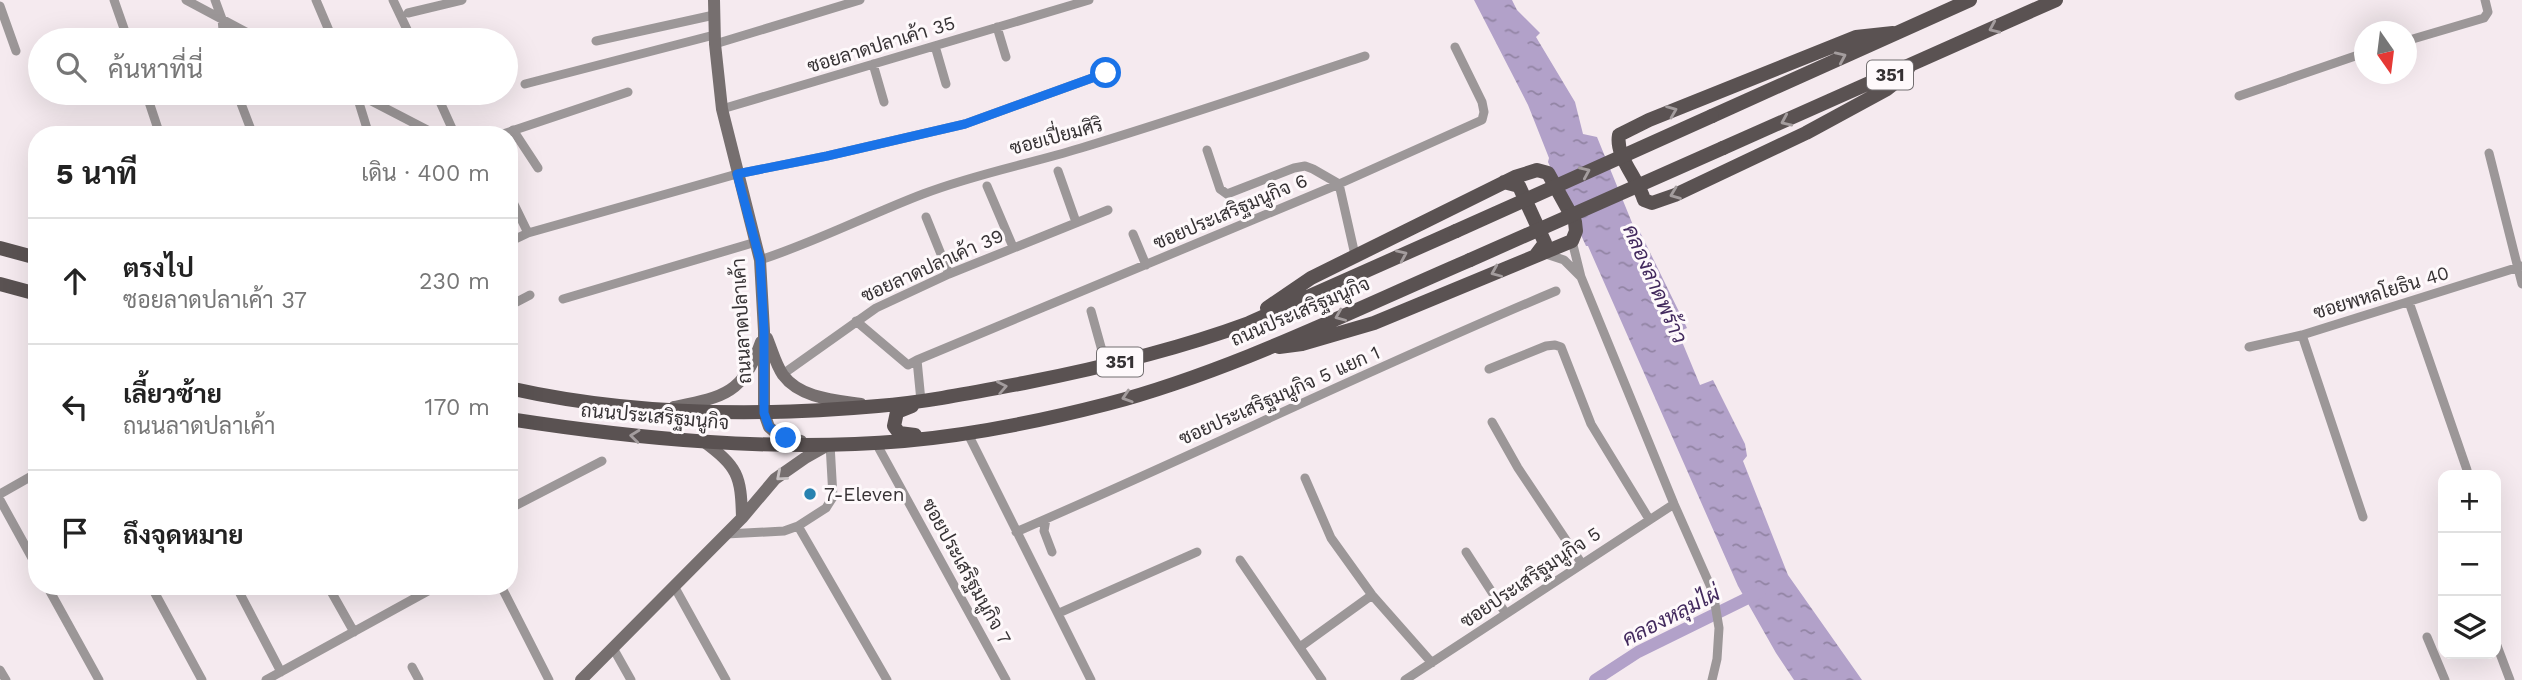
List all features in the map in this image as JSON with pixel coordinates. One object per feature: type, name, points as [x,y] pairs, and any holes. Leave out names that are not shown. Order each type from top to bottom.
[{"type":"main road","name":"ถนนลาดปลาเค้า","points":[[714,0],[722,109],[760,260],[764,331],[764,413]]},
{"type":"main road","name":"ถนนประเสริฐมนูกิจ","points":[[518,390],[602,404],[663,409],[764,413],[878,406],[963,394],[1107,365],[1178,347],[1249,323],[1970,0]]},
{"type":"main road","name":"ถนนประเสริฐมนูกิจ","points":[[518,420],[590,431],[703,441],[876,443],[963,433],[1107,404],[1192,377],[1260,350],[1909,67],[2056,0]]},
{"type":"main road","points":[[1893,33],[1856,37],[1649,120],[1619,135],[1617,145],[1644,200],[1652,203],[1675,195],[1806,133],[1887,89],[1902,78],[1909,67]]},
{"type":"main road","points":[[1249,323],[1311,278],[1504,182],[1536,170],[1548,173],[1575,222],[1576,231],[1572,241],[1374,323],[1302,344],[1260,350]]},
{"type":"main road","points":[[1504,182],[1519,186],[1545,243],[1539,254]]},
{"type":"main road","points":[[2,249],[28,256]]},
{"type":"main road","points":[[0,284],[28,292]]},
{"type":"main road","points":[[764,331],[783,374],[798,389],[829,399],[878,406]]},
{"type":"main road","points":[[663,409],[713,399],[739,383],[751,367],[764,331]]},
{"type":"main road","points":[[963,394],[902,410],[897,412],[894,418],[896,430],[903,435],[963,433]]},
{"type":"main road","points":[[764,413],[769,427],[777,434],[814,444]]},
{"type":"main road","points":[[703,441],[735,468],[741,494],[741,518]]},
{"type":"main road","points":[[581,680],[726,534],[775,479],[830,444]]},
{"type":"street","points":[[114,0],[124,28]]},
{"type":"street","points":[[186,0],[239,28]]},
{"type":"street","points":[[215,0],[223,28]]},
{"type":"street","points":[[316,0],[328,28]]},
{"type":"street","points":[[393,0],[406,28]]},
{"type":"street","points":[[408,13],[462,0]]},
{"type":"street","points":[[525,84],[715,39],[860,0]]},
{"type":"street","name":"ซอยลาดปลาเค้า 35","points":[[722,109],[1089,0]]},
{"type":"street","points":[[2417,38],[2484,18],[2488,12],[2485,0]]},
{"type":"street","points":[[0,6],[16,51]]},
{"type":"street","points":[[596,41],[714,15]]},
{"type":"street","points":[[997,27],[1006,57]]},
{"type":"street","points":[[935,46],[946,84]]},
{"type":"street","name":"ซอยประเสริฐมนูกิจ 6","points":[[918,360],[1339,184],[1482,120],[1482,102],[1455,47]]},
{"type":"street","name":"ซอยเปี่ยมศิริ","points":[[760,260],[798,247],[923,194],[994,170],[1047,159],[1365,56]]},
{"type":"street","points":[[2239,96],[2354,56]]},
{"type":"street","points":[[873,64],[884,102]]},
{"type":"street","points":[[518,238],[737,174],[965,124],[1106,73]]},
{"type":"street","points":[[518,129],[628,92]]},
{"type":"street","points":[[150,105],[157,126]]},
{"type":"street","points":[[242,105],[250,126]]},
{"type":"street","points":[[360,105],[366,126]]},
{"type":"street","points":[[379,105],[420,126]]},
{"type":"street","points":[[441,105],[451,126]]},
{"type":"street","points":[[518,138],[538,168]]},
{"type":"street","points":[[1207,150],[1220,189],[1227,194],[1305,166],[1339,184],[1355,256]]},
{"type":"street","points":[[2489,153],[2522,284]]},
{"type":"street","points":[[1058,171],[1076,222]]},
{"type":"street","points":[[987,186],[1013,247]]},
{"type":"street","name":"ซอยลาดปลาเค้า 39","points":[[783,374],[876,308],[949,274],[1108,210]]},
{"type":"street","points":[[518,212],[528,233]]},
{"type":"street","points":[[926,217],[949,274]]},
{"type":"street","points":[[1133,234],[1146,265]]},
{"type":"street","points":[[1572,241],[1581,277],[1710,585],[1716,604],[1719,640],[1713,679]]},
{"type":"street","points":[[564,299],[756,242]]},
{"type":"street","points":[[1539,254],[1564,260],[1581,277]]},
{"type":"street","name":"ซอยพหลโยธิน 40","points":[[2249,347],[2302,335],[2519,267]]},
{"type":"street","name":"ซอยประเสริฐมนูกิจ 5 แยก 1","points":[[1016,532],[1310,401],[1452,334],[1556,291]]},
{"type":"street","points":[[518,301],[530,295]]},
{"type":"street","points":[[2409,302],[2467,470]]},
{"type":"street","points":[[1091,311],[1107,365]]},
{"type":"street","points":[[856,321],[908,365],[918,360],[921,401]]},
{"type":"street","points":[[2302,335],[2362,517]]},
{"type":"street","points":[[1489,369],[1546,346],[1561,347],[1591,424],[1649,519]]},
{"type":"street","points":[[1492,422],[1518,468],[1582,564]]},
{"type":"street","points":[[963,433],[1059,613],[1091,680]]},
{"type":"street","name":"ซอยประเสริฐมนูกิจ 7","points":[[876,443],[1006,680]]},
{"type":"street","points":[[726,534],[772,533],[798,526],[831,503],[833,497],[830,444]]},
{"type":"street","points":[[518,504],[603,461]]},
{"type":"street","points":[[0,495],[28,478]]},
{"type":"street","points":[[1305,478],[1331,538],[1372,595],[1432,663]]},
{"type":"street","points":[[0,500],[28,551]]},
{"type":"street","name":"ซอยประเสริฐมนูกิจ 5","points":[[1405,680],[1674,504]]},
{"type":"street","points":[[1045,519],[1044,531],[1052,552]]},
{"type":"street","points":[[798,526],[887,680]]},
{"type":"street","points":[[1059,613],[1197,552]]},
{"type":"street","points":[[1466,552],[1506,614]]},
{"type":"street","points":[[1240,560],[1322,680]]},
{"type":"street","points":[[674,586],[726,680]]},
{"type":"street","points":[[52,595],[99,680]]},
{"type":"street","points":[[156,595],[202,680]]},
{"type":"street","points":[[241,595],[281,672]]},
{"type":"street","points":[[333,595],[354,632]]},
{"type":"street","points":[[506,595],[549,680]]},
{"type":"street","points":[[1300,647],[1372,595]]},
{"type":"street","points":[[266,680],[418,596]]},
{"type":"street","points":[[2427,637],[2445,680]]},
{"type":"street","points":[[612,648],[631,680]]},
{"type":"street","points":[[2501,655],[2511,680]]},
{"type":"street","points":[[412,667],[419,680]]},
{"type":"street","points":[[0,670],[6,680]]},
{"type":"water","name":"คลองลาดพร้าว","points":[[1474,0],[1512,0],[1517,10],[1540,33],[1536,37],[1575,102],[1583,134],[1597,137],[1635,230],[1639,230],[1687,328],[1678,332],[1700,385],[1713,380],[1745,444],[1747,456],[1743,461],[1788,575],[1862,680],[1794,680],[1776,653],[1738,586],[1588,246],[1548,162],[1549,158],[1528,105]]},
{"type":"waterway","name":"คลองหลุมไผ่","points":[[1595,680],[1638,652],[1760,592]]},
{"type":"place","name":"7-Eleven","points":[[810,494]]},
{"type":"route","points":[[786,438],[769,427],[764,413],[764,331],[760,260],[737,174],[965,124],[1106,73]]}]
